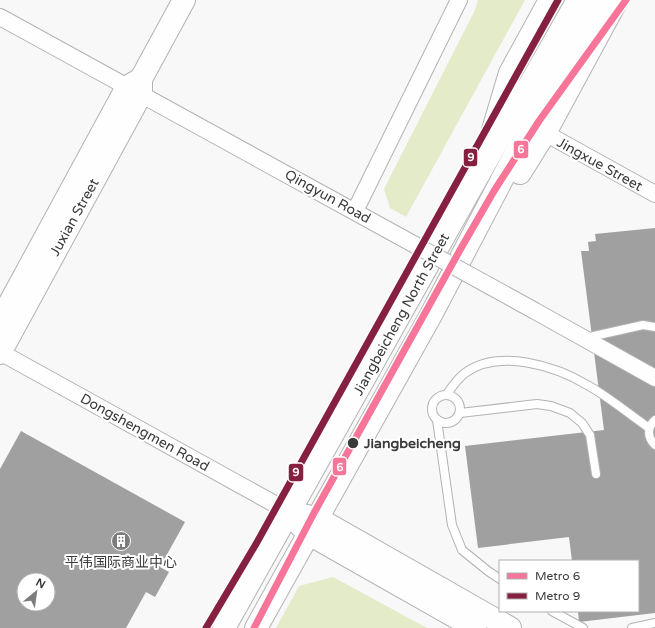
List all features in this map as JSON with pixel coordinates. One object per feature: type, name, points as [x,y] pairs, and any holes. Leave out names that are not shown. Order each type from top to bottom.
[{"type":"main road","name":"Juxian Street","points":[[0,321],[136,87],[184,0]]},
{"type":"main road","points":[[480,172],[510,74],[550,0]]},
{"type":"main road","name":"Jiangbeicheng North Street","points":[[224,628],[578,0]]},
{"type":"main road","name":"Jiangbeicheng North Street","points":[[256,628],[431,315],[596,0]]},
{"type":"main road","points":[[431,315],[545,133],[617,0]]},
{"type":"main road","name":"Juxian Street","points":[[0,353],[136,87]]},
{"type":"main road","name":"Dongshengmen Road","points":[[289,512],[475,628]]},
{"type":"main road","name":"Dongshengmen Road","points":[[313,526],[510,628]]},
{"type":"street","points":[[355,211],[459,0]]},
{"type":"street","name":"Qingyun Road","points":[[0,17],[136,87],[655,378]]},
{"type":"street","name":"Jingxue Street","points":[[545,133],[655,194]]},
{"type":"street","name":"Dongshengmen Road","points":[[0,353],[289,512]]},
{"type":"lane","points":[[585,338],[643,326],[655,327]]},
{"type":"lane","points":[[499,578],[462,550],[452,525],[437,420],[432,413],[433,403],[438,397],[447,394],[464,374],[479,365],[497,361],[518,362],[542,366],[566,374],[589,386],[649,428]]},
{"type":"lane","points":[[437,420],[446,424],[450,423],[455,421],[460,413],[460,408],[456,399],[447,394]]},
{"type":"lane","points":[[460,413],[537,404],[552,406],[570,413],[582,423],[590,435],[596,474]]},
{"type":"lane","points":[[655,420],[649,428],[648,434],[655,445]]},
{"type":"lane","points":[[554,612],[583,628]]},
{"type":"lane","points":[[632,628],[655,623]]},
{"type":"green space","points":[[478,0],[525,0],[406,217],[390,208],[384,189],[475,10]]},
{"type":"green space","points":[[333,577],[427,628],[276,628],[299,586]]},
{"type":"building","points":[[655,228],[655,613],[579,622],[578,612],[639,612],[639,560],[572,560],[569,537],[478,548],[465,446],[604,430],[581,251],[589,251],[588,242],[596,241],[595,234]]},
{"type":"building","points":[[21,431],[185,522],[160,567],[169,572],[155,597],[146,592],[126,628],[0,628],[0,469]]},
{"type":"metro line","name":"9","points":[[206,628],[256,544],[558,0]]},
{"type":"metro line","name":"6","points":[[254,628],[314,513],[494,191],[539,121],[626,0]]},
{"type":"place","name":"Jiangbeicheng","points":[[353,443]]},
{"type":"place","name":"平伟国际商业中心","points":[[121,541]]}]
